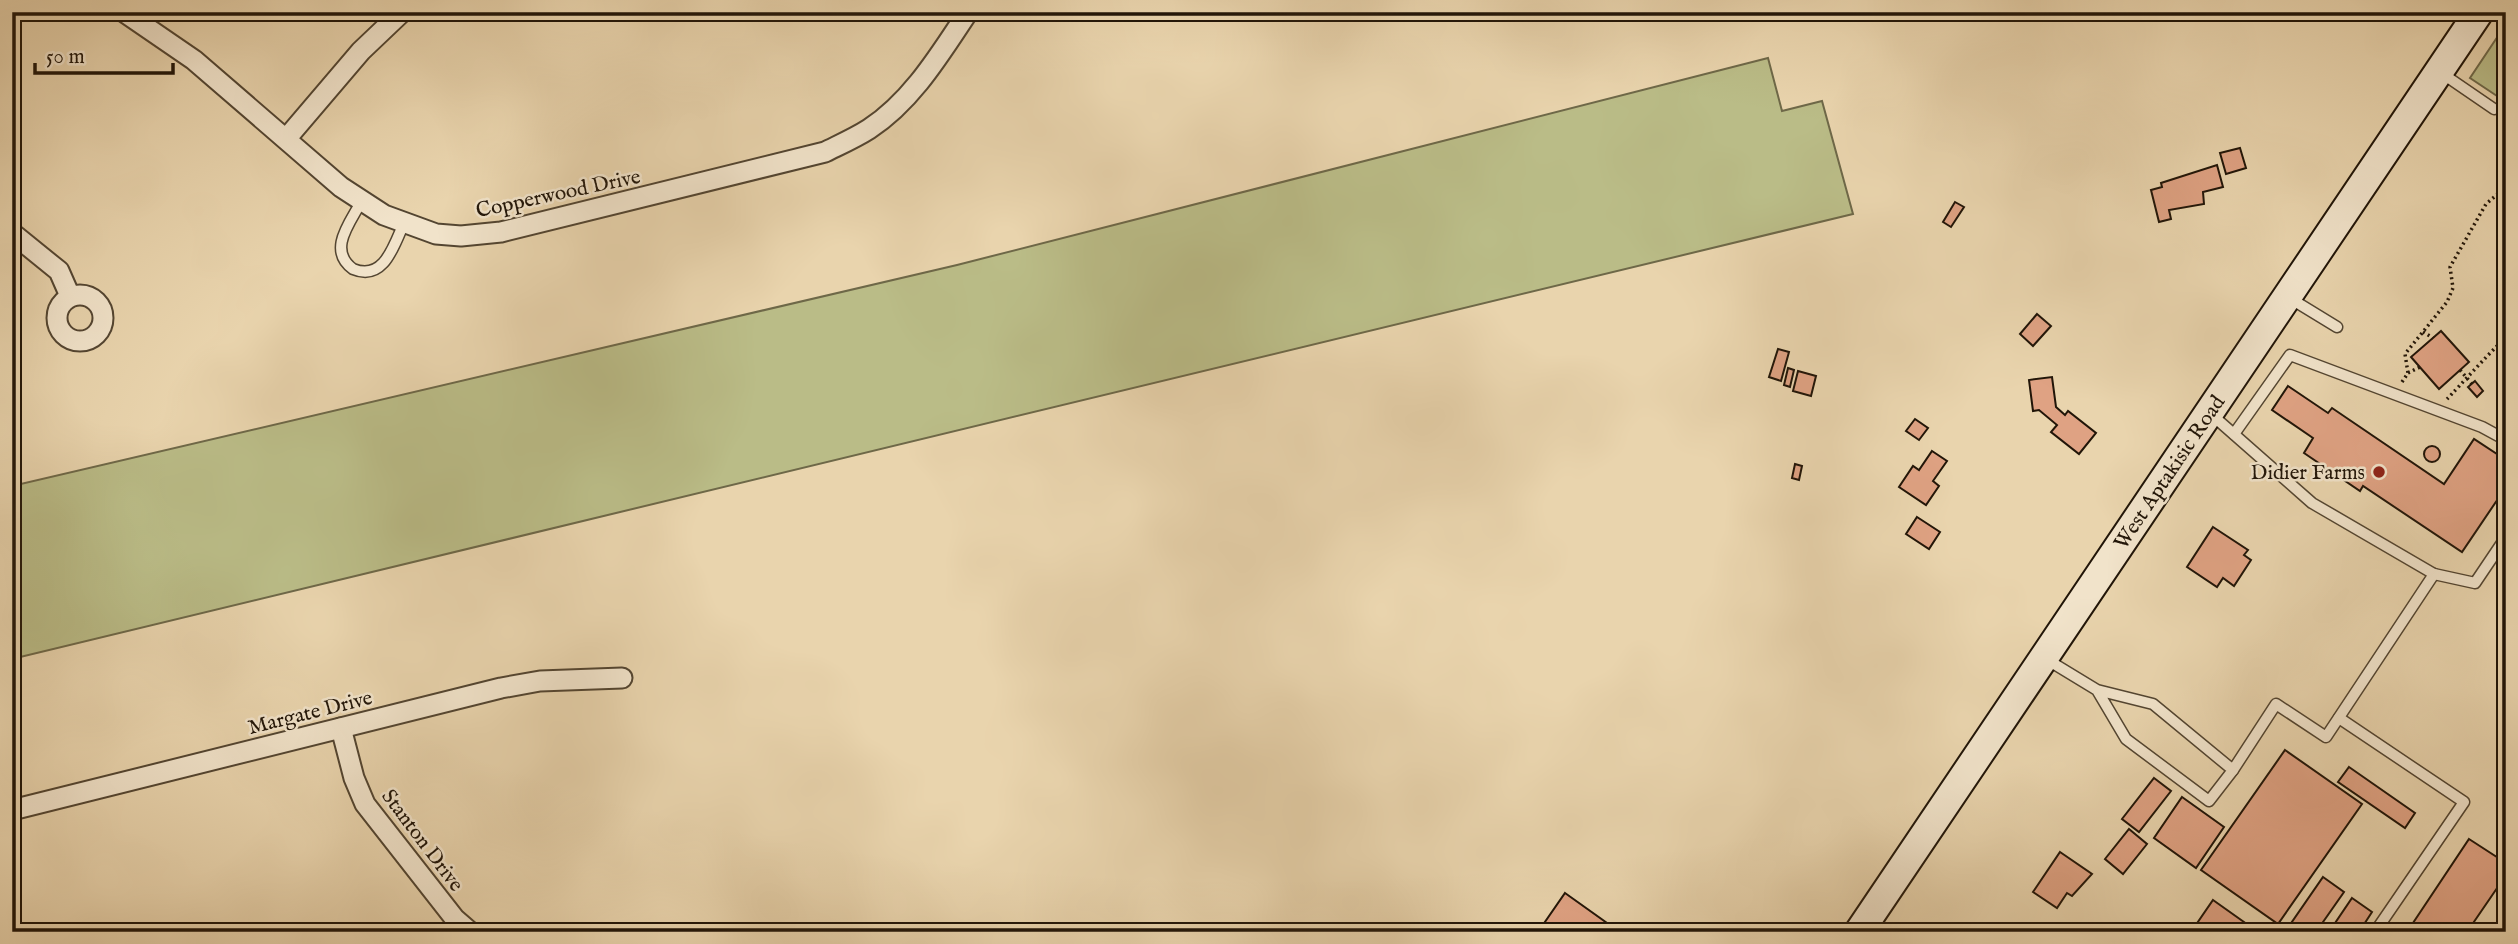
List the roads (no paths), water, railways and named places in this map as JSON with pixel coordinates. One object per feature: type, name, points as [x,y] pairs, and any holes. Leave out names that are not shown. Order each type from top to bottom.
[{"type":"main road","name":"West Aptakisic Road","points":[[1858,932],[2479,12]]},
{"type":"street","name":"Copperwood Drive","points":[[124,12],[194,60],[361,202],[404,223],[436,233],[461,236],[501,232],[825,152],[868,130],[887,115],[927,72],[968,12]]},
{"type":"street","points":[[286,139],[361,51],[402,12]]},
{"type":"street","points":[[12,233],[58,271],[70,296]]},
{"type":"street","name":"Margate Drive","points":[[12,810],[540,681],[622,678]]},
{"type":"street","name":"Stanton Drive","points":[[341,728],[354,778],[377,822],[455,919],[470,932]]},
{"type":"lane","points":[[2440,71],[2494,109]]},
{"type":"lane","points":[[361,202],[340,246],[343,260],[353,269],[371,271],[383,265],[404,223]]},
{"type":"lane","points":[[2287,297],[2337,327]]},
{"type":"lane","points":[[2234,434],[2290,355],[2482,427],[2506,440]]},
{"type":"lane","points":[[2209,412],[2312,503],[2434,574],[2475,583],[2506,537]]},
{"type":"lane","points":[[2097,690],[2126,739],[2210,801],[2276,704],[2326,737],[2434,574]]},
{"type":"lane","points":[[2043,657],[2097,690],[2153,704],[2233,770]]},
{"type":"lane","points":[[2339,718],[2463,802],[2375,932]]},
{"type":"place","name":"Didier Farms","points":[[2379,472]]}]
